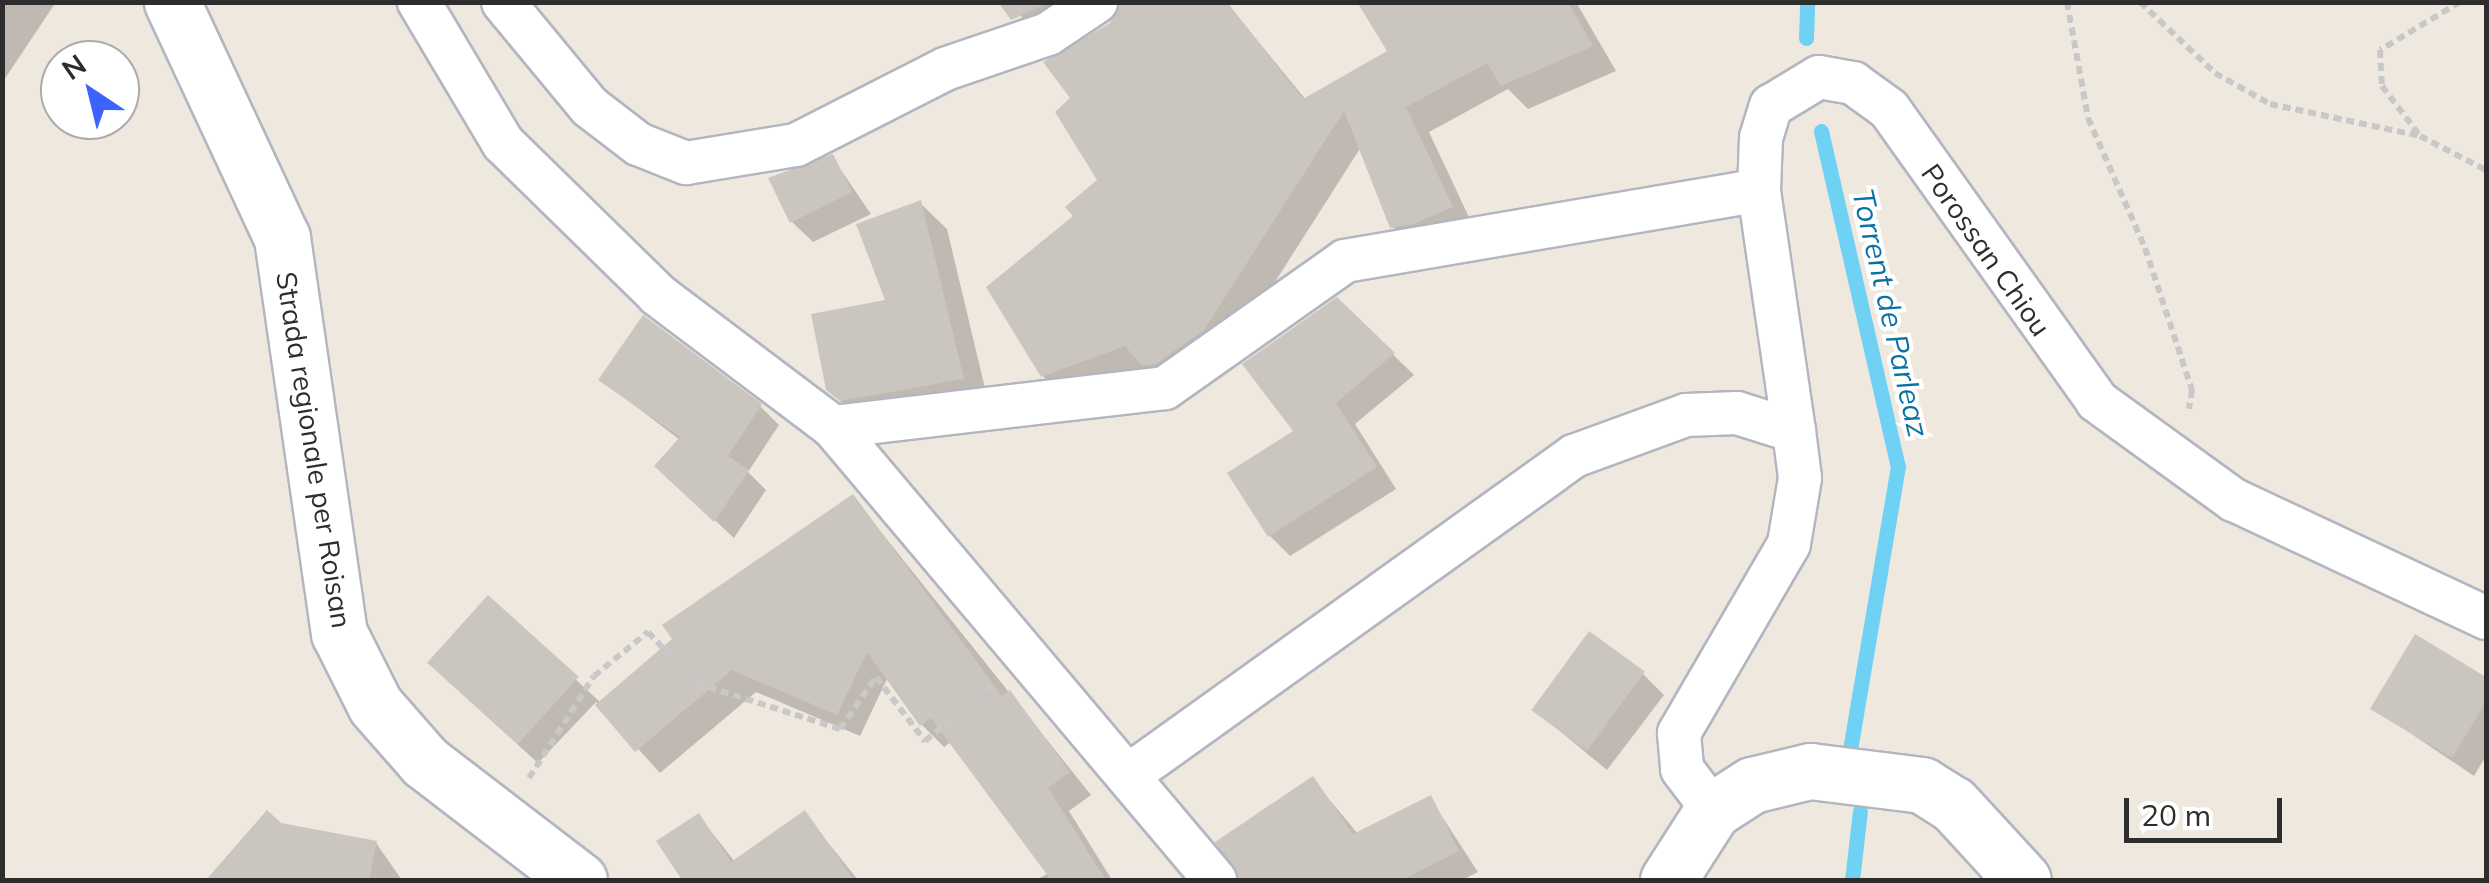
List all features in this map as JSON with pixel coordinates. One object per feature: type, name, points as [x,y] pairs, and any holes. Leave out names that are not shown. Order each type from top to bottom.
[{"type":"main road","name":"Strada regionale per Roisan","points":[[172,2],[282,238],[339,633],[375,705],[499,826],[578,880]]},
{"type":"main road","points":[[1668,880],[1713,810],[1752,785],[1810,772],[1922,784],[1954,804],[2022,880]]},
{"type":"street","points":[[418,2],[503,142],[658,295],[833,426],[1132,772],[1215,880]]},
{"type":"street","points":[[503,2],[590,107],[638,144],[686,163],[796,145],[945,69],[1048,34],[1096,2]]},
{"type":"street","name":"Porossan Chiou","points":[[1713,810],[1682,769],[1679,732],[1789,544],[1800,478],[1759,190],[1771,106],[1820,78],[1852,83],[1889,109],[2097,401],[2178,461],[2251,508],[2486,618]]},
{"type":"street","points":[[833,426],[1164,388],[1345,262],[1759,190]]},
{"type":"street","points":[[1132,772],[1574,456],[1686,415],[1737,414],[1794,431]]},
{"type":"path","points":[[2067,2],[2088,118],[2192,390],[2178,461]]},
{"type":"path","points":[[2140,2],[2215,73],[2270,104],[2420,136],[2486,170]]},
{"type":"path","points":[[2420,136],[2382,86],[2380,50],[2460,2]]},
{"type":"path","points":[[499,826],[594,676],[648,632],[696,683],[840,729],[876,677],[925,741],[1029,657]]},
{"type":"building","points":[[998,2],[1050,2],[1011,20]]},
{"type":"building","points":[[1121,2],[1227,2],[1303,99],[1387,51],[1357,2],[1568,2],[1593,46],[1501,86],[1487,63],[1406,107],[1453,207],[1413,224],[1390,228],[1344,111],[1204,330],[1156,364],[1142,366],[1125,346],[1041,377],[986,287],[1073,216],[1065,207],[1097,180],[1055,112],[1070,98],[1043,62],[1110,23]]},
{"type":"building","points":[[833,154],[852,192],[790,223],[768,178]]},
{"type":"building","points":[[921,200],[964,379],[840,401],[826,390],[811,314],[885,300],[856,224]]},
{"type":"building","points":[[1337,297],[1395,353],[1336,403],[1377,467],[1268,537],[1227,473],[1293,431],[1242,364]]},
{"type":"building","points":[[643,315],[762,404],[728,456],[749,470],[714,522],[654,466],[680,437],[598,380]]},
{"type":"building","points":[[853,494],[1002,696],[1010,690],[1070,772],[1048,788],[1106,880],[1051,880],[931,718],[920,726],[867,652],[837,715],[732,670],[635,752],[595,705],[672,639],[662,625]]},
{"type":"building","points":[[488,595],[579,677],[518,744],[427,663]]},
{"type":"building","points":[[1589,631],[1645,672],[1587,751],[1531,710]]},
{"type":"building","points":[[2415,634],[2486,677],[2486,702],[2452,758],[2370,709]]},
{"type":"building","points":[[1313,776],[1353,834],[1431,795],[1459,851],[1402,880],[1239,880],[1215,842]]},
{"type":"building","points":[[267,810],[281,823],[377,841],[369,880],[206,880]]},
{"type":"building","points":[[805,810],[854,880],[682,880],[656,841],[699,813],[731,862]]},
{"type":"waterway","name":"Torrent de Parleaz","points":[[1806,38],[1807,2]]},
{"type":"waterway","name":"Torrent de Parleaz","points":[[1821,131],[1898,466],[1851,745]]},
{"type":"waterway","name":"Torrent de Parleaz","points":[[1852,880],[1860,811]]}]
